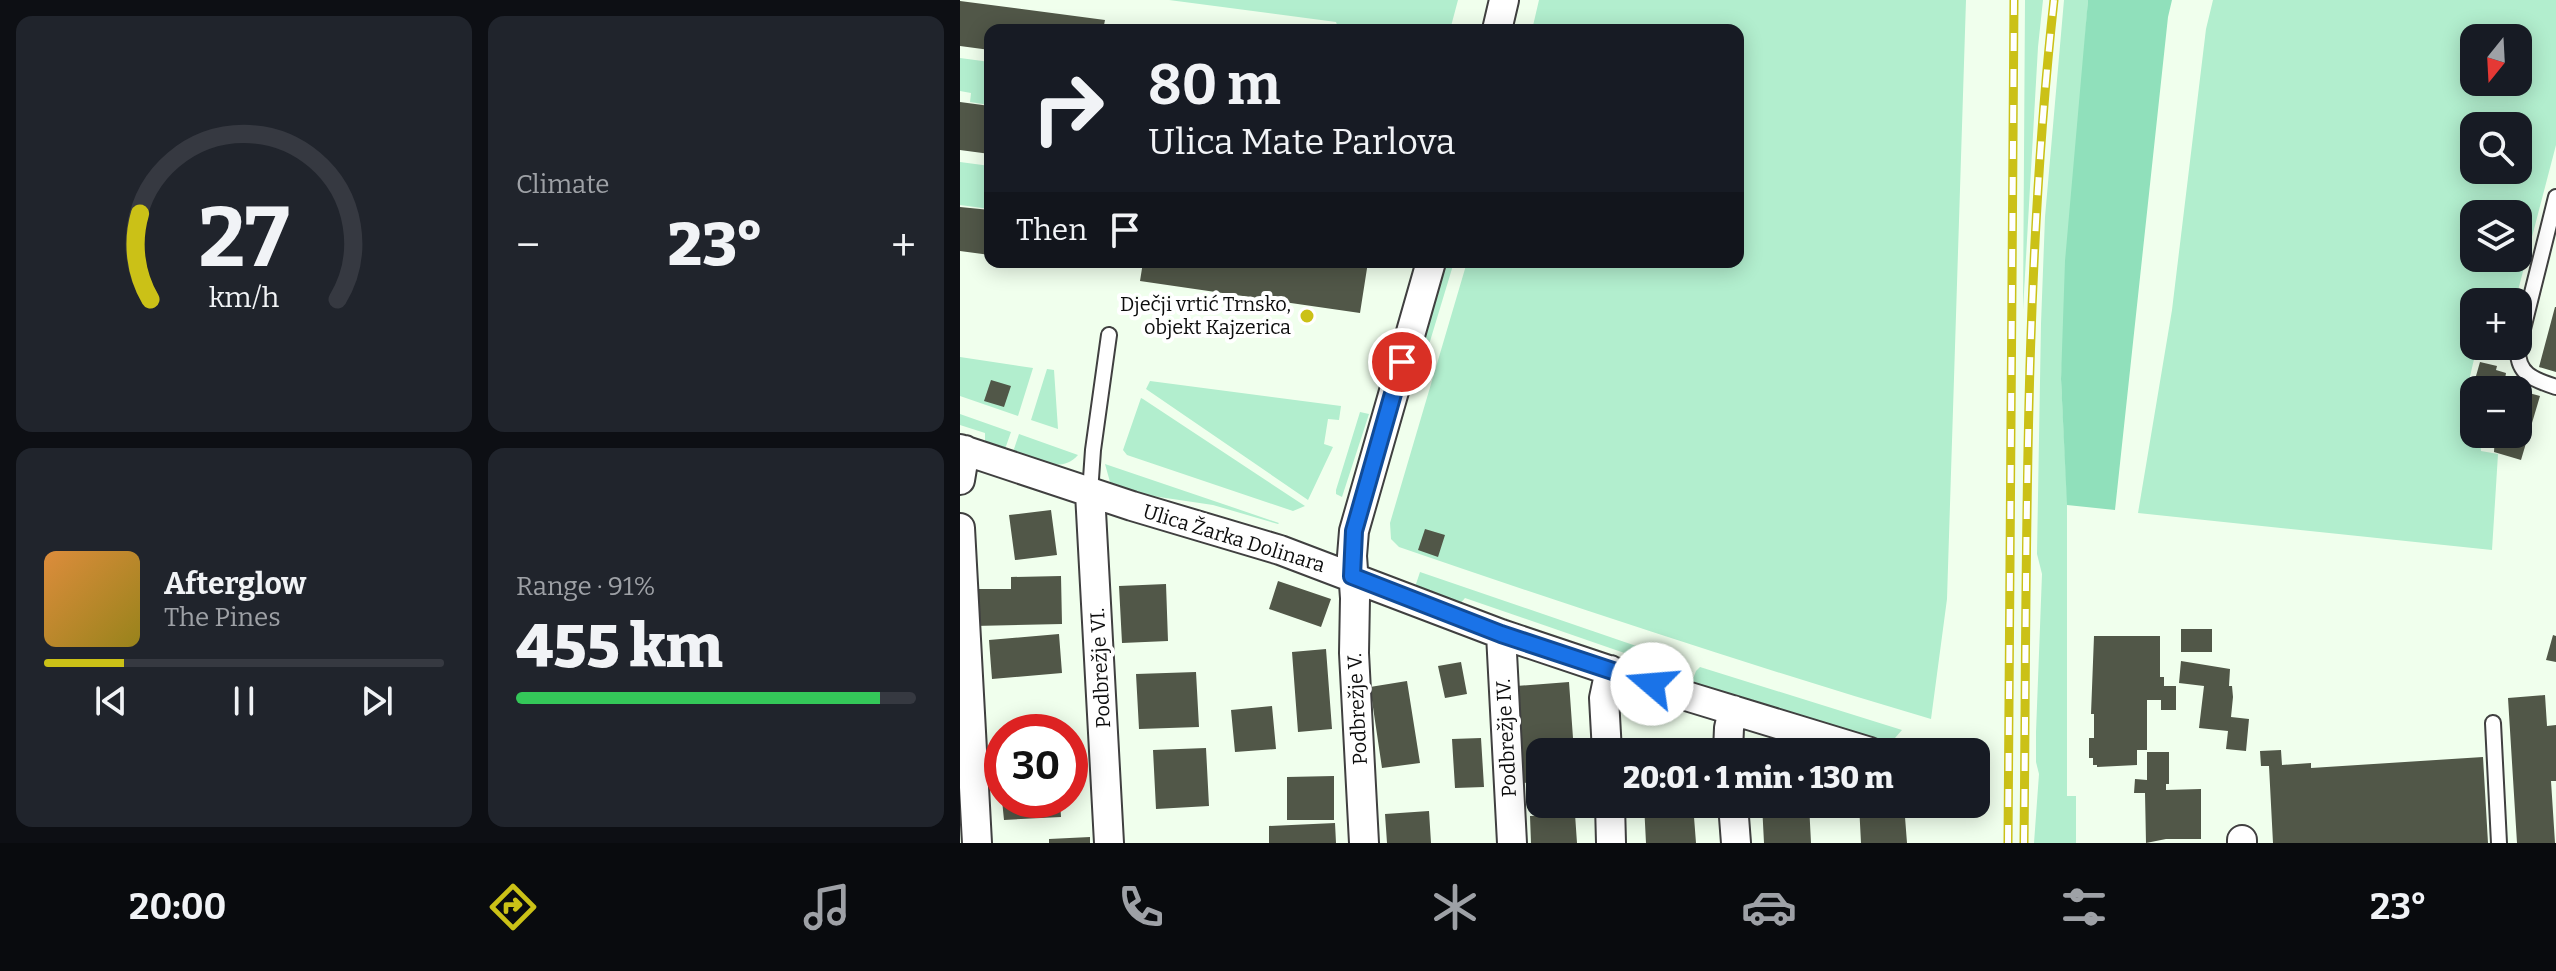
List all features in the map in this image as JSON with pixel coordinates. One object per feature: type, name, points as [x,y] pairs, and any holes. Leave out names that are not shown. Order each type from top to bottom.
[{"type":"street","points":[[1498,24],[1504,0]]},
{"type":"street","name":"Podbrežje V.","points":[[1364,843],[1354,653],[1354,531],[1429,268]]},
{"type":"street","points":[[960,480],[962,449]]},
{"type":"street","name":"Ulica Žarka Dolinara","points":[[962,449],[1090,493],[1280,550],[1501,634],[1824,738]]},
{"type":"street","name":"Podbrežje VI.","points":[[1090,493],[1109,843]]},
{"type":"street","points":[[960,528],[977,843]]},
{"type":"street","name":"Podbrežje IV.","points":[[1501,634],[1512,843]]},
{"type":"street","points":[[1606,738],[1604,698],[1610,670]]},
{"type":"street","points":[[1729,738],[1733,710]]},
{"type":"street","points":[[1610,818],[1611,843]]},
{"type":"street","points":[[1734,818],[1736,843]]},
{"type":"lane","points":[[2556,197],[2518,349],[2522,370],[2531,378],[2556,387]]},
{"type":"lane","points":[[1090,493],[1109,335]]},
{"type":"lane","points":[[2493,723],[2499,843]]},
{"type":"green space","points":[[1169,0],[1458,0],[1452,24],[1336,22]]},
{"type":"green space","points":[[1539,0],[1966,0],[1947,599],[1931,719],[1598,614],[1399,547],[1391,539],[1390,523],[1465,268],[1744,268],[1744,24],[1533,24]]},
{"type":"green space","points":[[2025,0],[2043,0],[2023,310]]},
{"type":"green space","points":[[2064,0],[2088,0],[2061,379],[2067,494],[2067,796],[2076,796],[2076,843],[2034,843],[2039,774],[2036,732],[2042,574],[2037,554],[2041,324],[2045,217]]},
{"type":"green space","points":[[2088,0],[2172,0],[2115,510],[2067,505],[2061,379],[2065,261]]},
{"type":"green space","points":[[2213,0],[2556,0],[2556,145],[2532,237],[2532,200],[2460,200],[2460,272],[2523,272],[2519,288],[2460,288],[2460,360],[2474,360],[2470,376],[2460,376],[2460,448],[2481,448],[2481,451],[2498,454],[2492,550],[2138,513],[2172,310],[2206,29]]},
{"type":"green space","points":[[960,58],[984,61],[984,104],[970,102],[971,93],[960,91]]},
{"type":"green space","points":[[960,162],[984,165],[984,208],[960,205]]},
{"type":"green space","points":[[1443,268],[1452,268],[1421,371],[1428,322]]},
{"type":"green space","points":[[960,357],[1033,368],[1018,416],[960,396]]},
{"type":"green space","points":[[1047,369],[1054,370],[1058,429],[1031,420]]},
{"type":"green space","points":[[1150,381],[1341,406],[1339,420],[1328,419],[1324,444],[1333,447],[1308,500],[1146,389]]},
{"type":"green space","points":[[1141,398],[1305,506],[1293,511],[1127,455],[1123,450]]},
{"type":"green space","points":[[1360,412],[1369,414],[1342,497],[1336,494],[1336,490]]},
{"type":"green space","points":[[960,414],[1011,432],[1005,449],[985,442],[985,433],[960,425]]},
{"type":"green space","points":[[1019,434],[1078,455],[1071,461],[1055,465],[1029,458],[1013,452]]},
{"type":"green space","points":[[1105,464],[1279,523],[1213,505],[1132,493],[1110,482]]},
{"type":"green space","points":[[1420,572],[1680,661],[1683,666],[1678,680],[1661,673],[1662,666],[1465,598],[1459,605],[1415,587]]},
{"type":"green space","points":[[1700,667],[1902,730],[1895,738],[1866,738],[1691,684]]},
{"type":"building","points":[[960,1],[1105,20],[1104,24],[984,24],[984,49],[960,46]]},
{"type":"building","points":[[960,102],[984,105],[984,153],[960,150]]},
{"type":"building","points":[[960,207],[984,209],[984,254],[960,251]]},
{"type":"building","points":[[1142,268],[1367,268],[1360,313],[1140,281]]},
{"type":"building","points":[[2556,307],[2556,372],[2539,367]]},
{"type":"building","points":[[2480,362],[2497,366],[2496,370],[2506,373],[2506,376],[2476,376]]},
{"type":"building","points":[[991,380],[1011,386],[1004,407],[984,401]]},
{"type":"building","points":[[2532,394],[2540,396],[2532,423]]},
{"type":"building","points":[[2494,448],[2525,448],[2521,460],[2494,452]]},
{"type":"building","points":[[1051,510],[1057,555],[1015,560],[1009,515]]},
{"type":"building","points":[[1425,529],[1445,535],[1438,557],[1418,550]]},
{"type":"building","points":[[1061,576],[1062,624],[974,626],[973,589],[1011,589],[1011,577]]},
{"type":"building","points":[[1278,581],[1331,599],[1321,627],[1269,609]]},
{"type":"building","points":[[1166,584],[1168,641],[1122,643],[1119,586]]},
{"type":"building","points":[[2181,629],[2212,629],[2212,652],[2181,652]]},
{"type":"building","points":[[1059,634],[1062,673],[992,679],[989,640]]},
{"type":"building","points":[[2553,635],[2556,636],[2556,662],[2546,660]]},
{"type":"building","points":[[2094,636],[2160,636],[2160,677],[2164,677],[2164,686],[2176,686],[2176,710],[2161,710],[2161,700],[2147,700],[2147,750],[2137,750],[2137,765],[2097,767],[2093,765],[2093,758],[2089,758],[2089,738],[2094,738],[2094,714],[2091,714]]},
{"type":"building","points":[[1326,649],[1332,729],[1298,732],[1292,652]]},
{"type":"building","points":[[2181,661],[2230,669],[2229,686],[2232,686],[2233,697],[2231,717],[2249,719],[2246,751],[2226,749],[2228,731],[2199,728],[2204,686],[2179,683]]},
{"type":"building","points":[[1461,662],[1467,694],[1445,698],[1438,666]]},
{"type":"building","points":[[1196,672],[1199,727],[1139,729],[1136,674]]},
{"type":"building","points":[[1407,681],[1420,763],[1382,768],[1370,687]]},
{"type":"building","points":[[1569,682],[1573,738],[1526,738],[1526,783],[1523,783],[1516,686]]},
{"type":"building","points":[[2545,695],[2547,726],[2556,725],[2556,781],[2551,781],[2555,843],[2517,843],[2508,698]]},
{"type":"building","points":[[1272,706],[1276,749],[1235,752],[1231,710]]},
{"type":"building","points":[[1481,738],[1484,787],[1455,788],[1452,739]]},
{"type":"building","points":[[1206,748],[1209,806],[1156,809],[1153,750]]},
{"type":"building","points":[[2281,750],[2282,765],[2311,763],[2311,768],[2483,757],[2488,843],[2273,843],[2269,766],[2261,766],[2260,751]]},
{"type":"building","points":[[2147,752],[2169,752],[2169,784],[2166,784],[2166,790],[2201,789],[2201,839],[2166,839],[2146,843],[2145,793],[2134,793],[2135,779],[2147,780]]},
{"type":"building","points":[[1334,776],[1334,820],[1287,820],[1287,777]]},
{"type":"building","points":[[1429,811],[1431,843],[1387,843],[1385,814]]},
{"type":"building","points":[[1530,818],[1575,818],[1577,843],[1531,843]]},
{"type":"building","points":[[1645,818],[1694,818],[1696,843],[1646,843]]},
{"type":"building","points":[[1763,818],[1810,818],[1811,843],[1764,843]]},
{"type":"building","points":[[1860,818],[1905,818],[1907,843],[1861,843]]},
{"type":"building","points":[[1335,823],[1336,843],[1269,843],[1269,826]]},
{"type":"building","points":[[1090,837],[1090,843],[1049,843],[1049,839]]},
{"type":"railway","points":[[2008,843],[2014,0]]},
{"type":"railway","points":[[2024,843],[2028,421],[2037,210],[2054,0]]},
{"type":"place","name":"Dječji vrtić Trnsko, objekt Kajzerica","points":[[1307,316]]},
{"type":"route","points":[[1402,362],[1354,531],[1352,576],[1501,634],[1652,684]]}]
